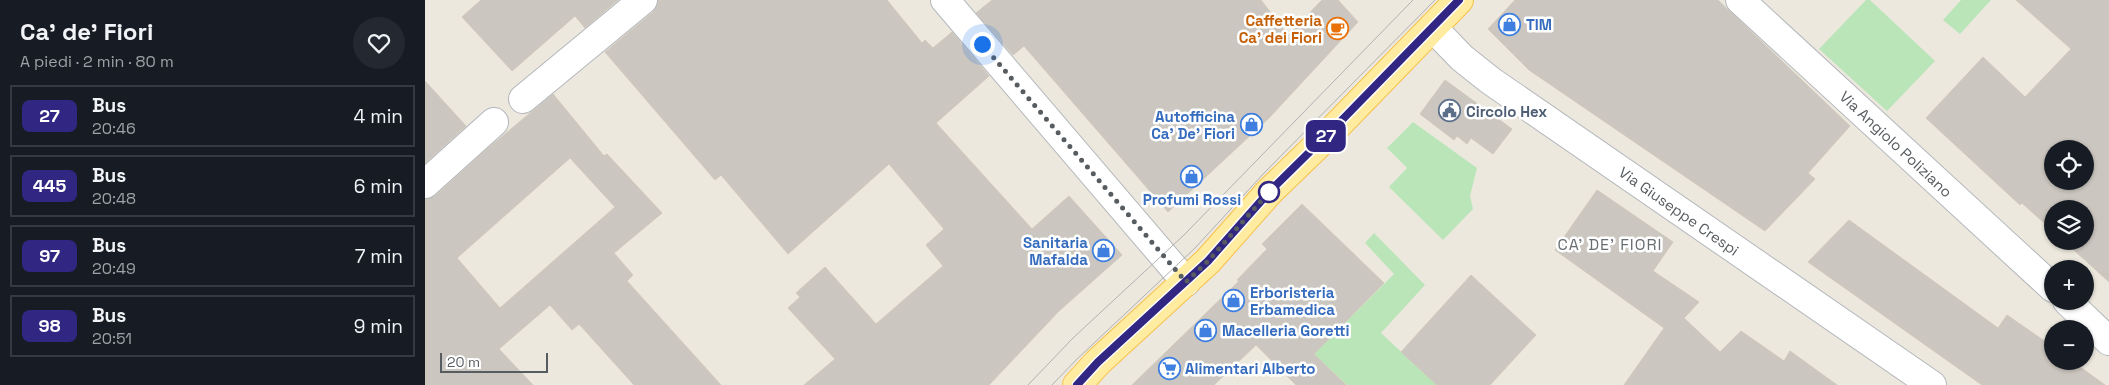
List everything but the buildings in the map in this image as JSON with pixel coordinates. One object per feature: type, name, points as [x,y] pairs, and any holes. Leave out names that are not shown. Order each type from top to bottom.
[{"type":"main road","points":[[1077,385],[1098,362],[1208,261],[1269,192],[1459,0]]},
{"type":"street","points":[[523,99],[643,0]]},
{"type":"street","points":[[945,0],[1186,282]]},
{"type":"street","name":"Via Angiolo Poliziano","points":[[1740,0],[2044,280]]},
{"type":"street","name":"Via Giuseppe Crespi","points":[[1433,28],[1457,53],[1491,81],[1932,385]]},
{"type":"street","points":[[425,184],[494,122]]},
{"type":"street","points":[[2077,310],[2109,340]]},
{"type":"green space","points":[[1866,0],[1870,0],[1935,61],[1887,111],[1819,49]]},
{"type":"green space","points":[[1961,0],[1991,0],[1960,34],[1943,20]]},
{"type":"green space","points":[[1413,122],[1477,168],[1470,196],[1473,209],[1443,240],[1389,187],[1407,168],[1387,148]]},
{"type":"green space","points":[[1374,233],[1425,285],[1381,333],[1437,385],[1347,385],[1314,354],[1394,274],[1365,243]]},
{"type":"tram line","points":[[1028,385],[1073,338],[1184,235],[1413,0]]},
{"type":"tram line","points":[[1052,385],[1195,248],[1265,172],[1435,0]]},
{"type":"bus line","name":"27","points":[[1077,385],[1098,362],[1208,261],[1269,192],[1459,0]]},
{"type":"place","name":"TIM","points":[[1510,24]]},
{"type":"place","name":"Caffetteria Ca' dei Fiori","points":[[1338,29]]},
{"type":"place","name":"Circolo Hex","points":[[1450,111]]},
{"type":"place","name":"Autofficina Ca' De' Fiori","points":[[1251,125]]},
{"type":"place","name":"Profumi Rossi","points":[[1192,176]]},
{"type":"place","name":"Sanitaria Mafalda","points":[[1104,251]]},
{"type":"place","name":"Erboristeria Erbamedica","points":[[1234,301]]},
{"type":"place","name":"Macelleria Goretti","points":[[1206,330]]},
{"type":"place","name":"Alimentari Alberto","points":[[1169,368]]},
{"type":"district","name":"CA' DE' FIORI","points":[[1610,244]]},
{"type":"route","points":[[982,44],[1186,282],[1208,261],[1269,192]]}]
